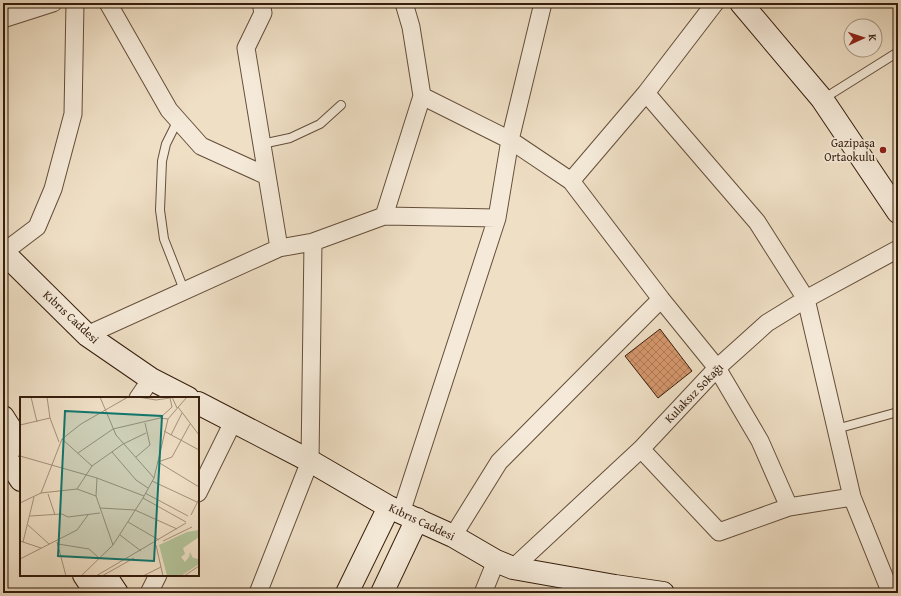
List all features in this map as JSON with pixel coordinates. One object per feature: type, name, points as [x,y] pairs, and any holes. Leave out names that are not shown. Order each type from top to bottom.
[{"type":"street","points":[[3,19],[53,3]]},
{"type":"street","points":[[4,252],[37,227],[53,189],[73,114],[75,3]]},
{"type":"street","points":[[108,3],[169,110],[201,146],[268,176]]},
{"type":"street","points":[[261,3],[263,13],[246,48],[279,248]]},
{"type":"street","points":[[384,216],[422,96],[411,27],[404,3]]},
{"type":"street","points":[[382,593],[402,513],[497,218],[510,140],[542,3]]},
{"type":"street","points":[[571,181],[646,93],[716,3]]},
{"type":"street","points":[[741,3],[822,99],[898,212]]},
{"type":"street","points":[[646,93],[757,222],[806,299],[852,496],[890,591]]},
{"type":"street","points":[[422,96],[510,140],[571,181],[661,299],[717,368],[760,441],[789,507]]},
{"type":"street","points":[[87,335],[279,248],[313,242],[384,216],[497,218]]},
{"type":"street","points":[[258,593],[310,461],[313,242]]},
{"type":"street","name":"Kulaksız Sokağı","points":[[505,564],[641,449],[717,368],[767,323],[806,299],[898,249]]},
{"type":"street","name":"Kıbrıs Caddesi","points":[[4,252],[87,335],[151,379],[186,397]]},
{"type":"street","points":[[453,536],[499,462],[661,299]]},
{"type":"street","points":[[139,397],[151,379]]},
{"type":"street","name":"Kıbrıs Caddesi","points":[[199,404],[310,461],[402,513],[453,536],[505,564],[614,591],[662,593]]},
{"type":"street","points":[[3,417],[20,444]]},
{"type":"street","points":[[199,491],[233,422]]},
{"type":"street","points":[[641,449],[719,532],[789,507],[852,496]]},
{"type":"street","points":[[3,453],[20,478]]},
{"type":"street","points":[[347,593],[402,513]]},
{"type":"street","points":[[483,593],[505,564]]},
{"type":"street","points":[[85,576],[96,593]]},
{"type":"street","points":[[106,576],[117,593]]},
{"type":"street","points":[[149,593],[158,576]]},
{"type":"lane","points":[[822,99],[898,52]]},
{"type":"lane","points":[[262,144],[290,138],[320,124],[341,105]]},
{"type":"lane","points":[[178,120],[166,144],[162,161],[160,210],[164,239],[184,290]]},
{"type":"lane","points":[[836,429],[898,412]]},
{"type":"building","points":[[660,329],[692,371],[658,398],[625,356]]},
{"type":"place","name":"Gazipaşa Ortaokulu","points":[[883,150]]}]
